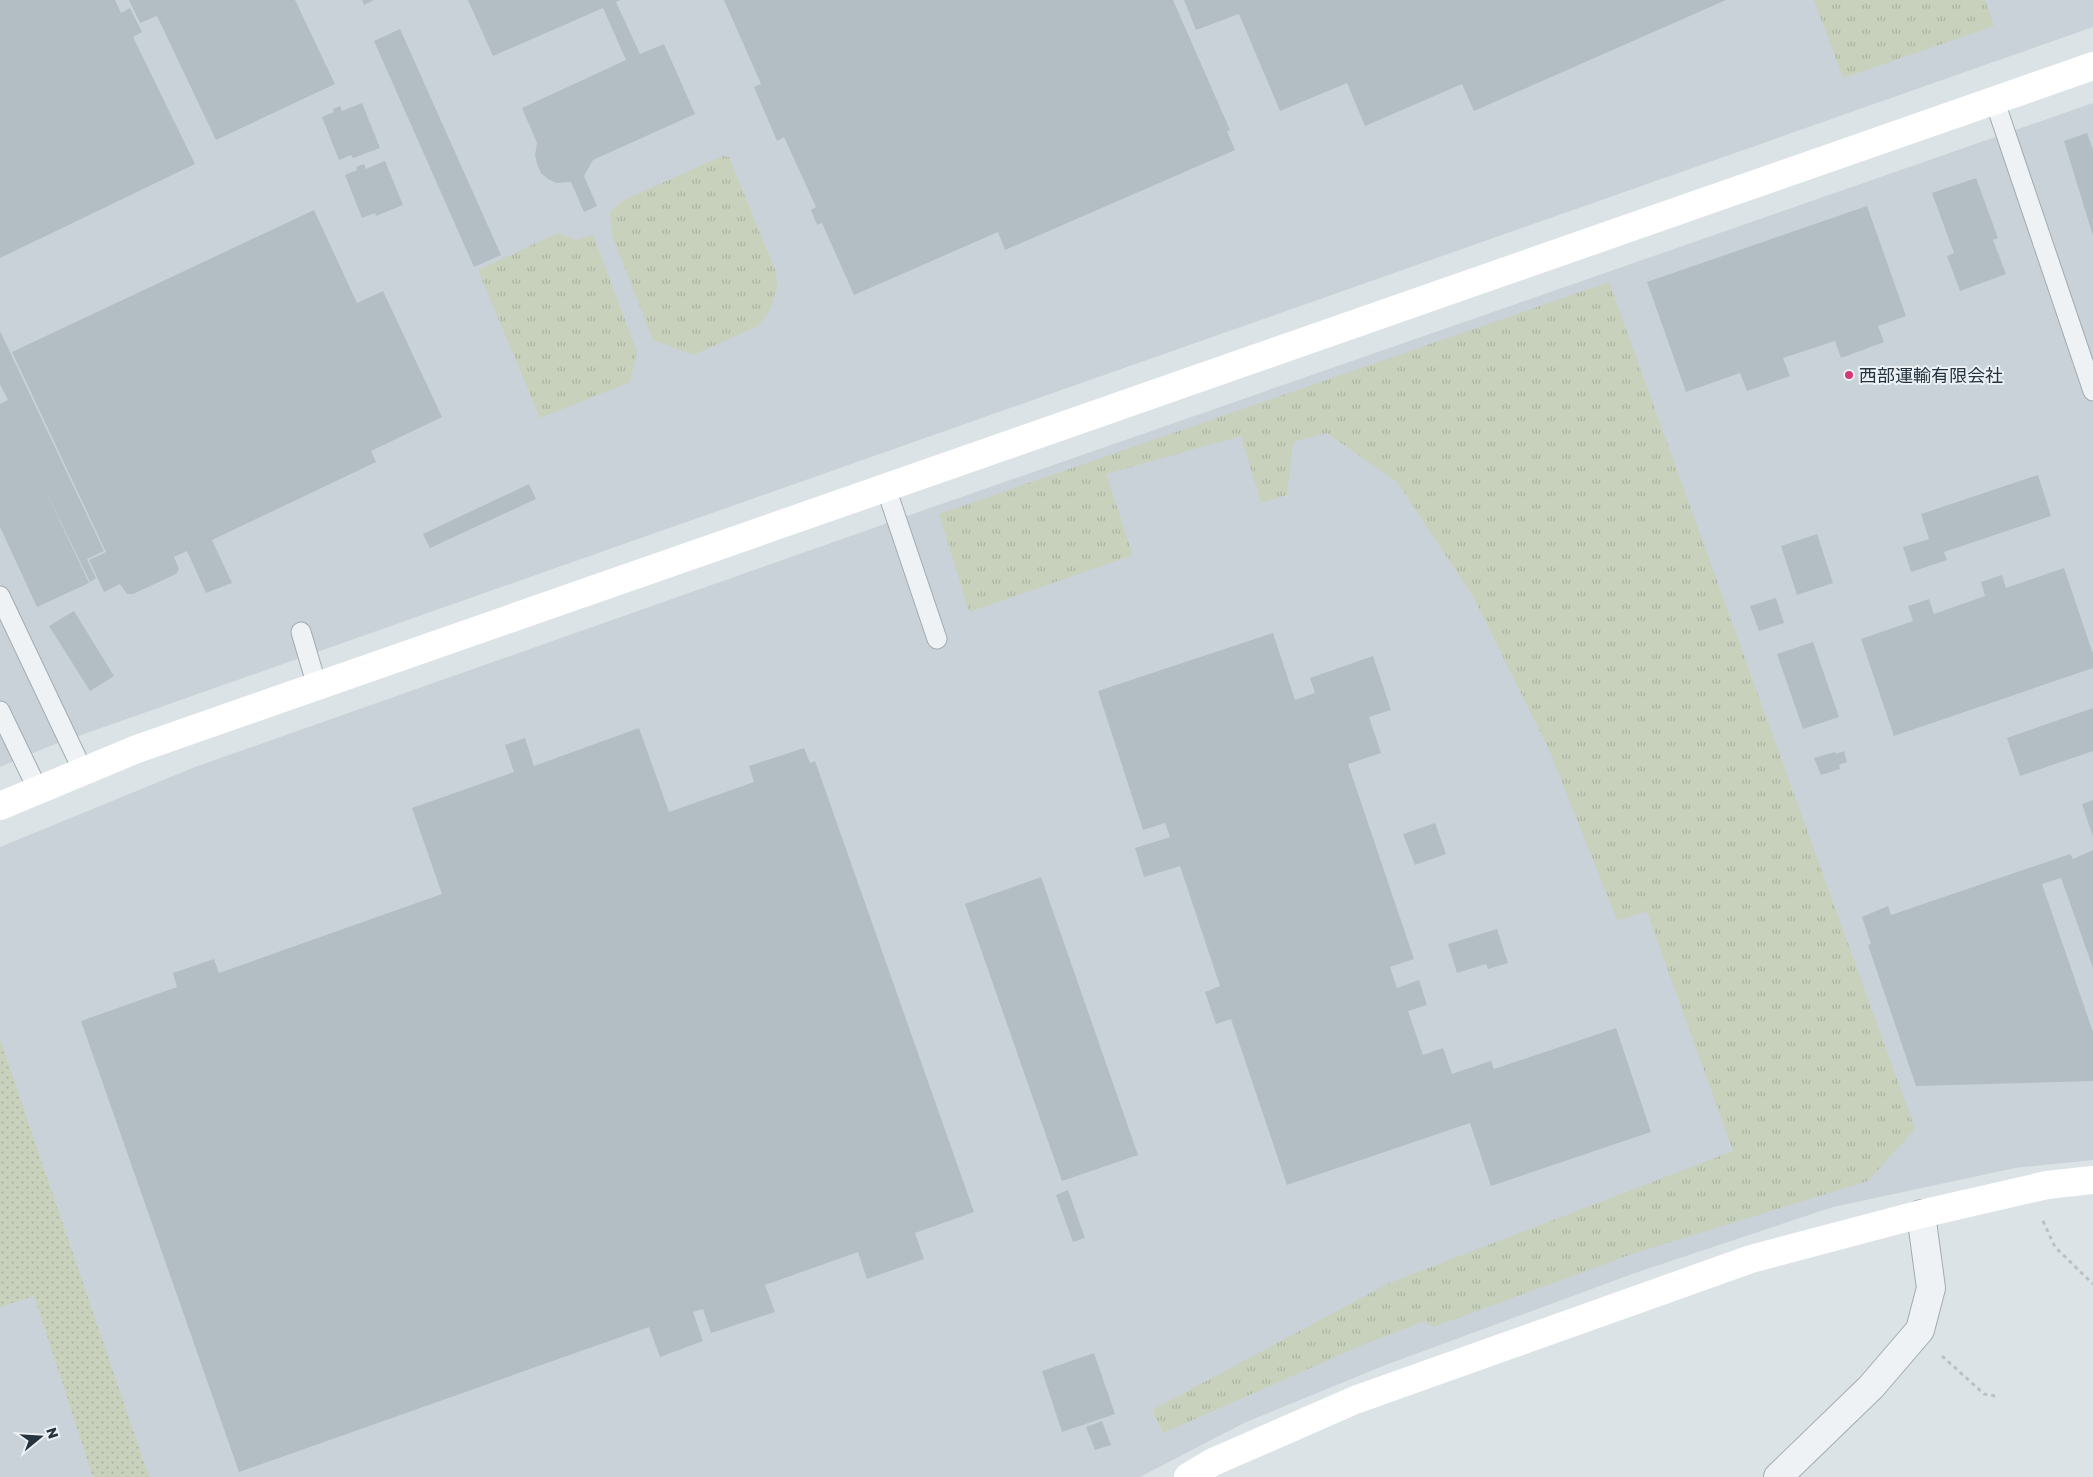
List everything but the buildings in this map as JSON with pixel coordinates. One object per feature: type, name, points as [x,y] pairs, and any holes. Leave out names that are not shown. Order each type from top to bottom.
[{"type":"street","points":[[0,806],[137,749],[2093,66]]},
{"type":"street","points":[[1188,1477],[1213,1462],[1364,1396],[1751,1260],[1921,1214],[2047,1185],[2093,1180]]},
{"type":"street","points":[[1778,1477],[1871,1387],[1918,1334],[1931,1288],[1921,1214]]},
{"type":"lane","points":[[1994,99],[2093,391]]},
{"type":"lane","points":[[886,488],[937,638]]},
{"type":"lane","points":[[0,596],[83,771]]},
{"type":"lane","points":[[301,632],[317,686]]},
{"type":"lane","points":[[0,710],[38,790]]},
{"type":"path","points":[[2028,1190],[2055,1247],[2093,1284]]},
{"type":"path","points":[[1918,1334],[1984,1394],[1994,1396]]},
{"type":"shaded area","points":[[0,0],[2093,0],[2093,27],[50,746],[0,767]]},
{"type":"shaded area","points":[[2093,103],[2093,1160],[2015,1168],[1833,1207],[1635,1273],[1383,1366],[1244,1423],[1140,1477],[0,1477],[0,847],[195,767],[930,508]]},
{"type":"green space","points":[[1814,0],[1985,0],[1994,26],[1843,78]]},
{"type":"green space","points":[[722,156],[729,157],[776,272],[777,286],[770,310],[758,326],[693,355],[653,340],[612,235],[610,212],[624,200]]},
{"type":"green space","points":[[558,233],[576,240],[593,235],[637,352],[630,382],[540,418],[478,270]]},
{"type":"green space","points":[[1609,282],[1915,1129],[1868,1181],[1635,1253],[1433,1327],[1425,1321],[1367,1343],[1163,1433],[1152,1410],[1389,1283],[1733,1151],[1647,912],[1617,920],[1551,754],[1474,598],[1397,482],[1327,433],[1293,442],[1287,495],[1261,503],[1241,436],[1106,474],[1133,555],[969,612],[939,514]]},
{"type":"green space","points":[[0,1039],[149,1477],[93,1477],[34,1296],[0,1307]]},
{"type":"place","name":"西部運輸有限会社","points":[[1849,375]]}]
